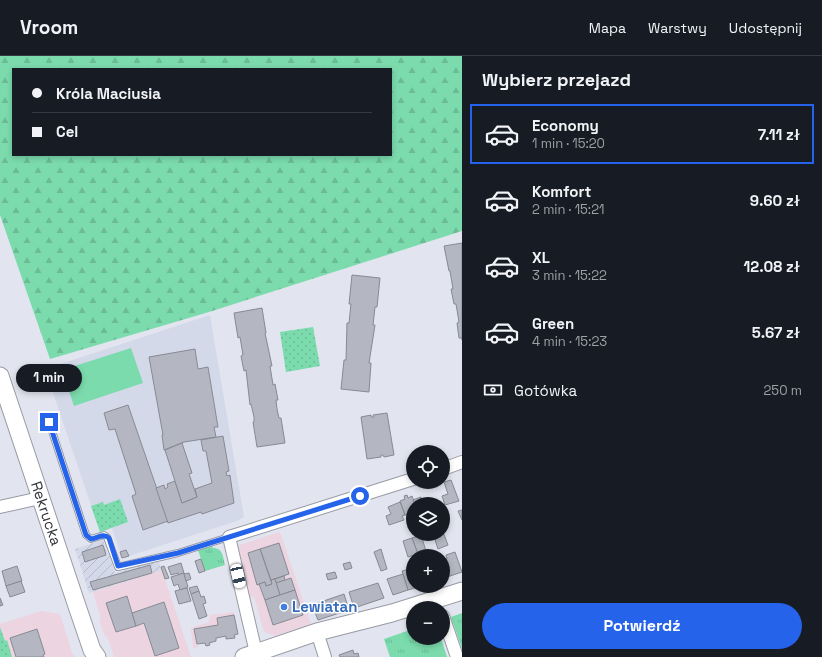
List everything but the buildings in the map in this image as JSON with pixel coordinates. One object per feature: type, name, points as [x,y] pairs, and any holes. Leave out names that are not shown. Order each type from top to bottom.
[{"type":"street","name":"Rekrucka","points":[[0,376],[94,655]]},
{"type":"street","points":[[450,466],[462,462]]},
{"type":"street","points":[[406,481],[229,537],[252,655],[318,636],[392,612],[406,609]]},
{"type":"street","points":[[0,506],[40,498]]},
{"type":"street","points":[[443,601],[462,591]]},
{"type":"street","points":[[273,657],[318,636]]},
{"type":"street","points":[[318,636],[325,657]]},
{"type":"street","points":[[450,636],[457,657]]},
{"type":"lane","points":[[49,422],[86,535],[91,539],[104,535],[109,538],[118,566],[178,553],[229,537]]},
{"type":"shaded area","points":[[210,315],[244,517],[237,521],[129,556],[126,550],[120,552],[112,528],[100,532],[45,369]]},
{"type":"shaded area","points":[[280,532],[311,624],[275,636],[264,632],[254,597],[247,598],[236,546]]},
{"type":"shaded area","points":[[103,540],[115,573],[158,560],[162,570],[89,593],[75,549]]},
{"type":"shaded area","points":[[162,570],[191,657],[114,657],[107,636],[105,637],[99,620],[101,619],[93,592]]},
{"type":"shaded area","points":[[41,611],[60,614],[72,653],[75,657],[0,657],[0,624]]},
{"type":"shaded area","points":[[234,612],[238,634],[234,635],[235,638],[226,639],[226,636],[216,638],[216,641],[210,643],[210,645],[206,646],[205,643],[197,644],[198,647],[193,648],[191,628],[209,622],[210,615]]},
{"type":"green space","points":[[0,56],[462,56],[462,231],[209,312],[50,359],[0,215]]},
{"type":"green space","points":[[313,327],[320,366],[286,372],[280,332]]},
{"type":"green space","points":[[131,348],[143,383],[74,406],[62,370]]},
{"type":"green space","points":[[120,499],[128,522],[100,532],[91,506],[103,502],[104,505]]},
{"type":"green space","points":[[212,546],[213,548],[221,551],[225,565],[205,571],[198,550]]},
{"type":"green space","points":[[462,613],[462,649],[451,617]]},
{"type":"green space","points":[[0,627],[5,641],[7,640],[12,657],[0,657]]},
{"type":"green space","points":[[406,631],[406,645],[443,645],[447,657],[390,657],[384,639]]},
{"type":"place","name":"Lewiatan","points":[[284,607]]},
{"type":"route","points":[[49,422],[86,535],[91,539],[106,535],[109,538],[118,566],[178,553],[360,496]]}]
